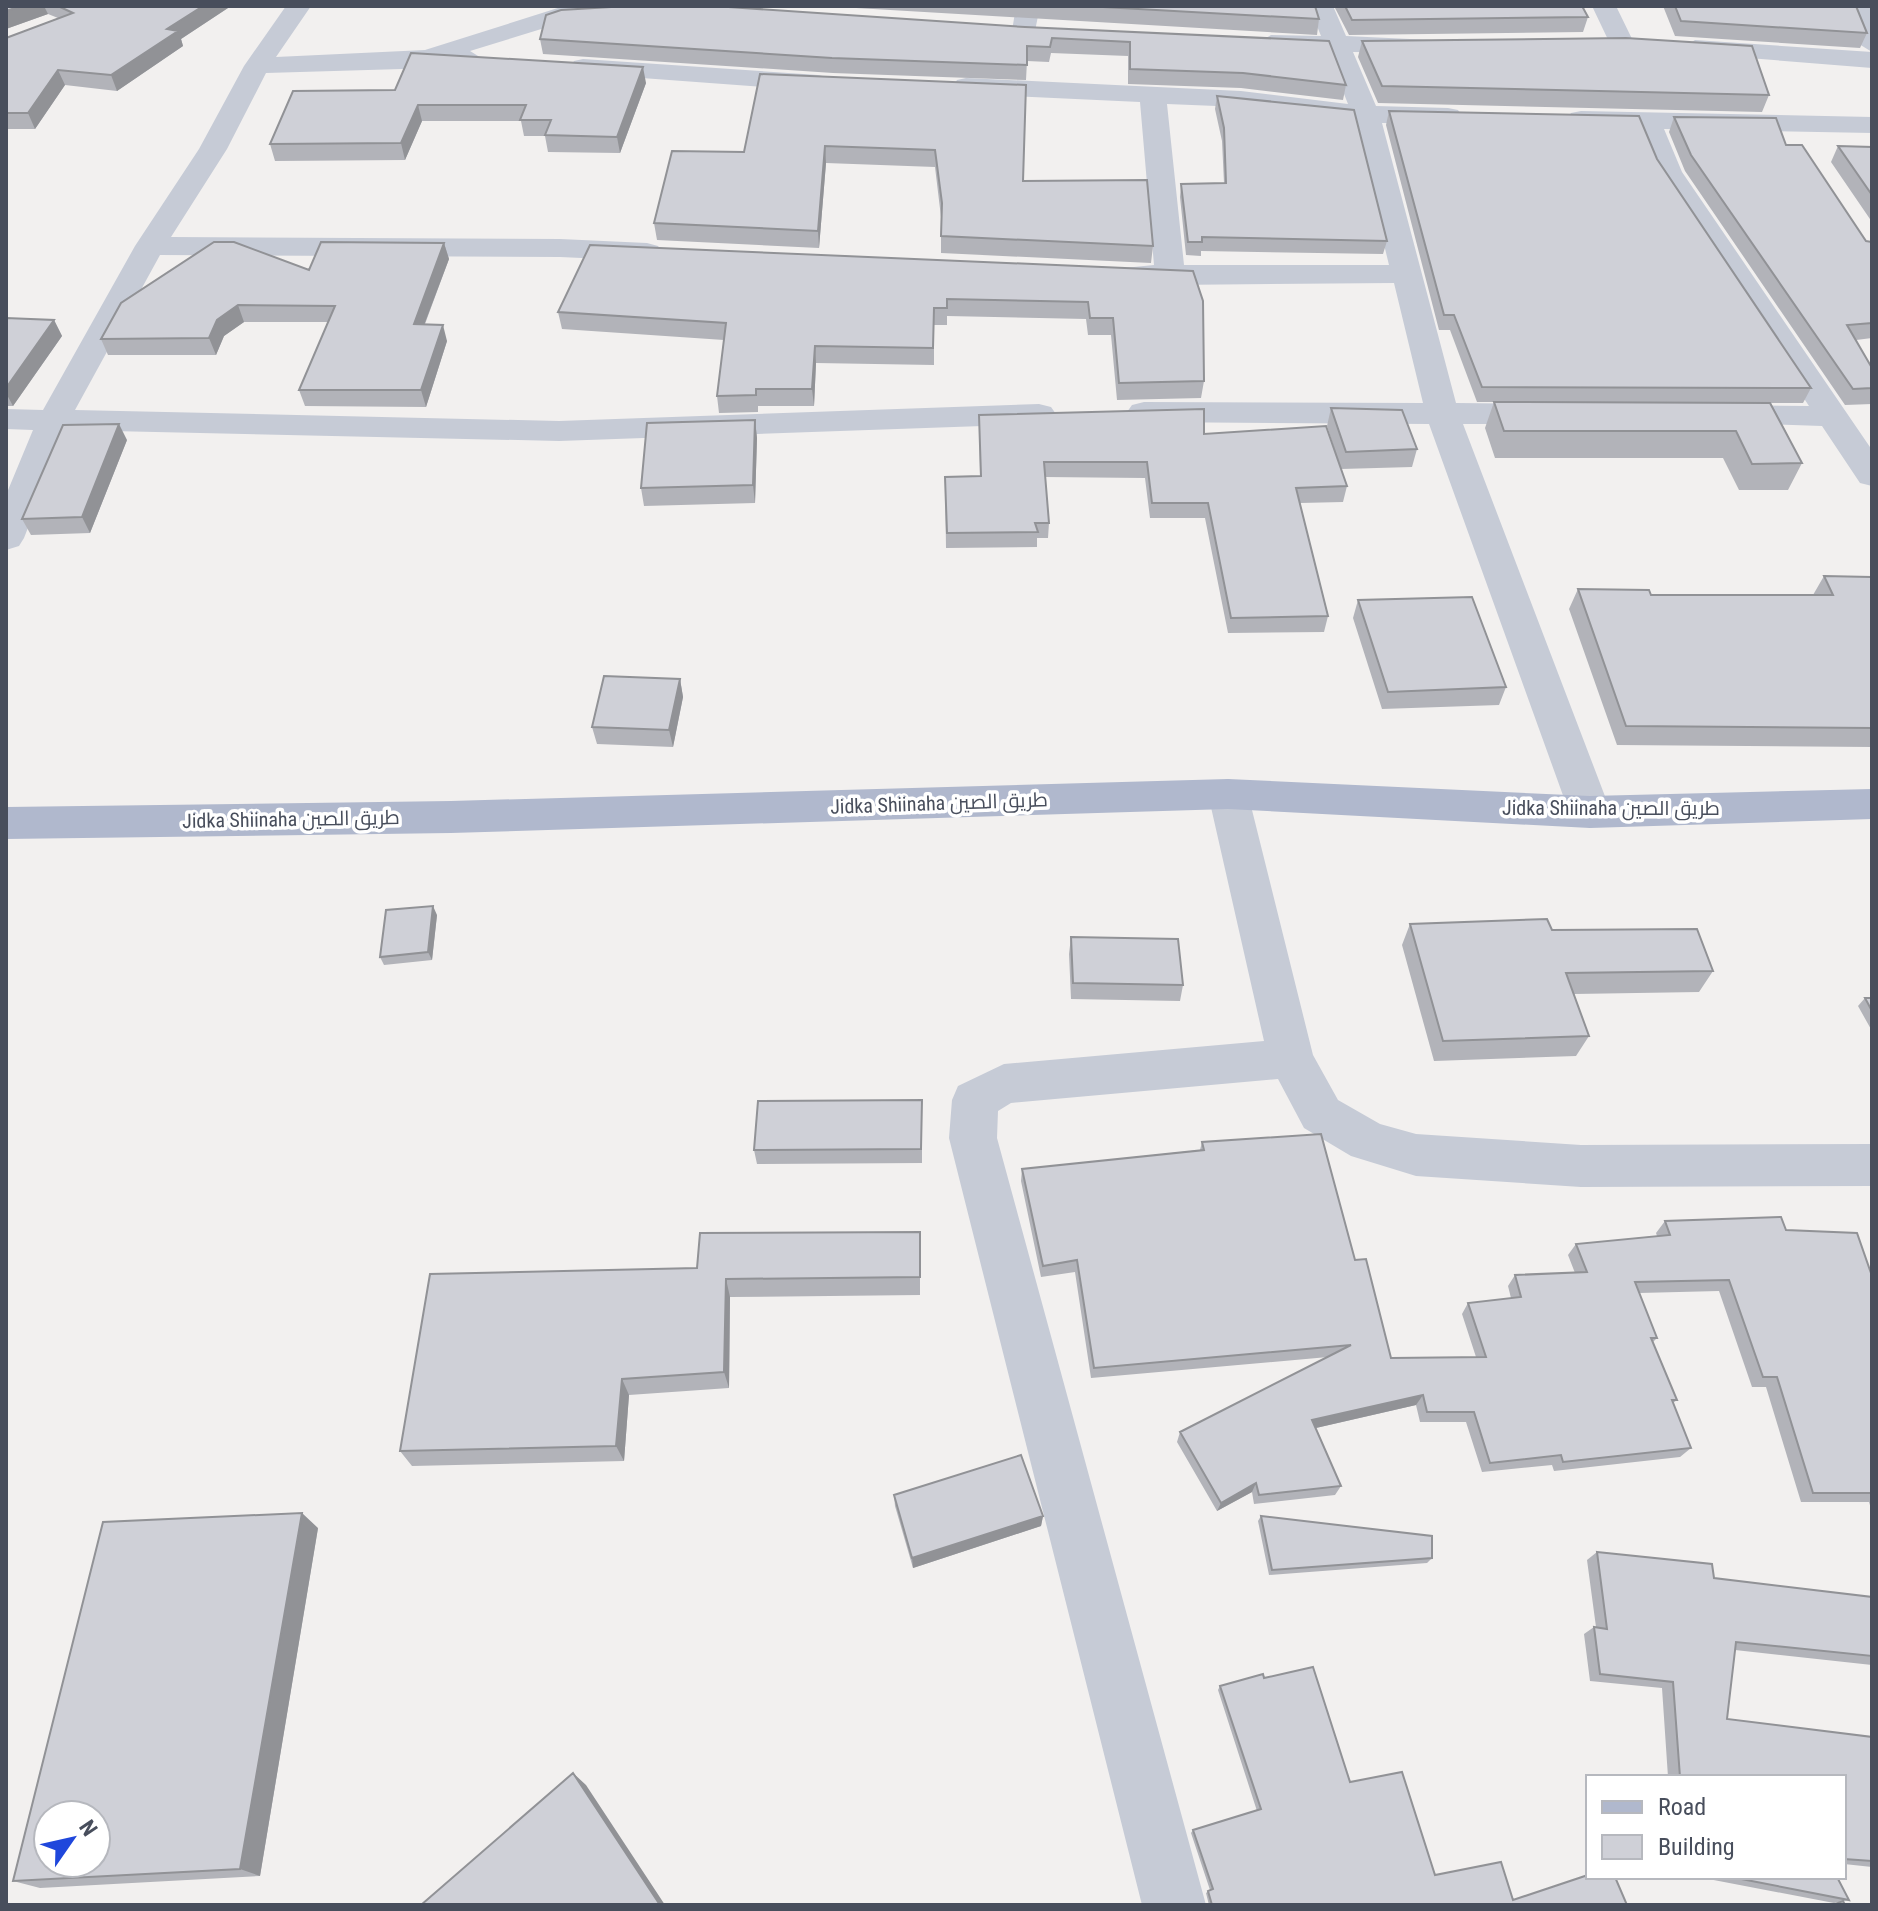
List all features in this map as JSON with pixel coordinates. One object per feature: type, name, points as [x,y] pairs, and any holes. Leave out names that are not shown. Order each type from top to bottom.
[{"type":"main road","name":"Jidka Shiinaha طريق الصين","points":[[6,823],[451,817],[1228,794],[1590,812],[1872,804]]},
{"type":"street","points":[[6,538],[53,421],[150,246],[213,149],[257,66],[299,6]]},
{"type":"street","points":[[1321,6],[1366,114],[1442,413],[1590,812]]},
{"type":"street","points":[[1604,6],[1621,43]]},
{"type":"street","points":[[1858,6],[1872,44]]},
{"type":"street","points":[[423,58],[561,15],[629,9]]},
{"type":"street","points":[[996,29],[1027,18],[1056,32]]},
{"type":"street","points":[[1243,41],[1337,46],[1447,45]]},
{"type":"street","points":[[1589,43],[1872,60]]},
{"type":"street","points":[[257,66],[423,58],[497,60]]},
{"type":"street","points":[[558,65],[848,84]]},
{"type":"street","points":[[940,86],[1241,99],[1366,114],[1475,117]]},
{"type":"street","points":[[1153,97],[1170,276]]},
{"type":"street","points":[[1553,119],[1872,125]]},
{"type":"street","points":[[1647,121],[1668,172],[1872,475]]},
{"type":"street","points":[[1787,123],[1804,148]]},
{"type":"street","points":[[150,246],[560,248],[672,254]]},
{"type":"street","points":[[1108,273],[1170,276],[1405,274]]},
{"type":"street","points":[[1116,412],[1583,414]]},
{"type":"street","points":[[6,419],[559,431],[1071,413]]},
{"type":"street","points":[[1692,415],[1833,416]]},
{"type":"street","points":[[1228,794],[1291,1058],[1321,1114],[1368,1141],[1416,1155],[1581,1166],[1872,1165]]},
{"type":"street","points":[[1174,1905],[973,1138],[975,1100],[1004,1084],[1291,1058]]},
{"type":"building","points":[[58,6],[203,6],[167,29],[178,31],[111,75],[58,70],[28,113],[6,113],[6,38],[73,13]]},
{"type":"building","points":[[714,6],[1025,27],[1329,41],[1346,85],[1243,73],[1130,69],[1130,42],[1052,38],[1050,47],[1027,46],[1027,65],[832,58],[540,39],[546,15],[561,10]]},
{"type":"building","points":[[1085,6],[1315,6],[1319,19]]},
{"type":"building","points":[[1345,6],[1582,6],[1588,17],[1352,20]]},
{"type":"building","points":[[1675,6],[1856,6],[1867,33],[1681,21]]},
{"type":"building","points":[[1626,38],[1752,46],[1769,95],[1382,86],[1362,41]]},
{"type":"building","points":[[411,53],[643,67],[617,137],[545,135],[551,120],[520,120],[526,105],[418,105],[401,143],[270,144],[293,91],[395,90]]},
{"type":"building","points":[[760,74],[1026,85],[1023,181],[1147,180],[1153,246],[941,236],[942,203],[935,150],[825,146],[818,231],[654,223],[672,151],[744,152]]},
{"type":"building","points":[[1217,96],[1354,110],[1387,241],[1202,237],[1202,242],[1188,242],[1181,184],[1226,183],[1224,128]]},
{"type":"building","points":[[1389,111],[1639,116],[1657,159],[1811,388],[1482,387],[1454,315],[1444,315]]},
{"type":"building","points":[[1674,117],[1776,118],[1786,145],[1802,145],[1866,241],[1872,242],[1872,323],[1847,325],[1872,368],[1872,388],[1853,389],[1691,155]]},
{"type":"building","points":[[1838,146],[1872,147],[1872,195]]},
{"type":"building","points":[[214,242],[234,242],[309,270],[321,242],[444,243],[414,324],[443,325],[421,390],[299,390],[335,306],[238,305],[217,320],[209,338],[101,339],[121,303]]},
{"type":"building","points":[[590,245],[1193,271],[1203,301],[1204,381],[1119,383],[1113,318],[1090,318],[1088,302],[947,299],[947,308],[934,308],[933,348],[815,346],[812,389],[756,389],[756,395],[717,396],[726,323],[558,312]]},
{"type":"building","points":[[6,318],[54,320],[6,388]]},
{"type":"building","points":[[1494,402],[1770,403],[1802,463],[1752,464],[1736,431],[1504,431]]},
{"type":"building","points":[[1331,408],[1402,410],[1417,449],[1346,452]]},
{"type":"building","points":[[1204,409],[1204,434],[1326,426],[1347,486],[1296,488],[1328,616],[1231,618],[1208,503],[1152,503],[1147,462],[1044,462],[1049,523],[1035,523],[1038,532],[947,533],[945,477],[981,476],[979,415]]},
{"type":"building","points":[[755,420],[753,485],[641,488],[647,423]]},
{"type":"building","points":[[119,424],[82,517],[22,519],[63,425]]},
{"type":"building","points":[[1824,576],[1872,578],[1872,728],[1626,726],[1578,589],[1649,590],[1651,595],[1833,595]]},
{"type":"building","points":[[1472,597],[1506,687],[1388,692],[1358,600]]},
{"type":"building","points":[[604,676],[680,679],[669,730],[592,727]]},
{"type":"building","points":[[433,906],[428,952],[380,957],[386,910]]},
{"type":"building","points":[[1547,919],[1552,930],[1697,929],[1713,971],[1566,973],[1589,1036],[1443,1041],[1410,924]]},
{"type":"building","points":[[1071,937],[1178,939],[1183,985],[1073,983]]},
{"type":"building","points":[[1865,998],[1872,998],[1872,1011]]},
{"type":"building","points":[[922,1100],[921,1149],[754,1150],[758,1101]]},
{"type":"building","points":[[1321,1134],[1355,1260],[1366,1259],[1391,1358],[1486,1357],[1468,1303],[1521,1297],[1515,1275],[1587,1272],[1576,1244],[1670,1235],[1665,1221],[1781,1217],[1786,1230],[1857,1233],[1872,1276],[1872,1493],[1813,1493],[1777,1377],[1763,1377],[1729,1280],[1635,1282],[1657,1338],[1651,1338],[1677,1400],[1672,1400],[1691,1448],[1563,1462],[1561,1455],[1490,1463],[1474,1412],[1427,1412],[1423,1395],[1312,1420],[1341,1486],[1259,1495],[1256,1483],[1221,1503],[1180,1432],[1351,1345],[1094,1368],[1077,1260],[1043,1266],[1022,1169],[1204,1150],[1202,1142]]},
{"type":"building","points":[[920,1232],[920,1277],[726,1279],[724,1372],[622,1379],[616,1446],[400,1451],[430,1274],[697,1268],[700,1233]]},
{"type":"building","points":[[1021,1455],[1043,1516],[912,1558],[894,1495]]},
{"type":"building","points":[[302,1513],[240,1869],[112,1876],[112,1799],[34,1799],[103,1522]]},
{"type":"building","points":[[1261,1516],[1432,1536],[1432,1558],[1272,1570]]},
{"type":"building","points":[[1597,1552],[1712,1564],[1714,1578],[1872,1597],[1872,1656],[1736,1642],[1727,1719],[1872,1737],[1872,1861],[1846,1859],[1846,1775],[1680,1775],[1673,1682],[1600,1674],[1594,1627],[1607,1629]]},
{"type":"building","points":[[1313,1667],[1350,1782],[1402,1772],[1435,1875],[1501,1862],[1513,1900],[1586,1876],[1586,1879],[1616,1879],[1627,1905],[1212,1905],[1208,1891],[1213,1889],[1193,1830],[1261,1809],[1220,1686],[1263,1674],[1264,1678]]},
{"type":"building","points":[[573,1773],[660,1905],[421,1905]]},
{"type":"building","points":[[32,1805],[32,1879],[51,1879],[13,1881]]},
{"type":"building","points":[[1741,1879],[1838,1879],[1849,1900]]}]
